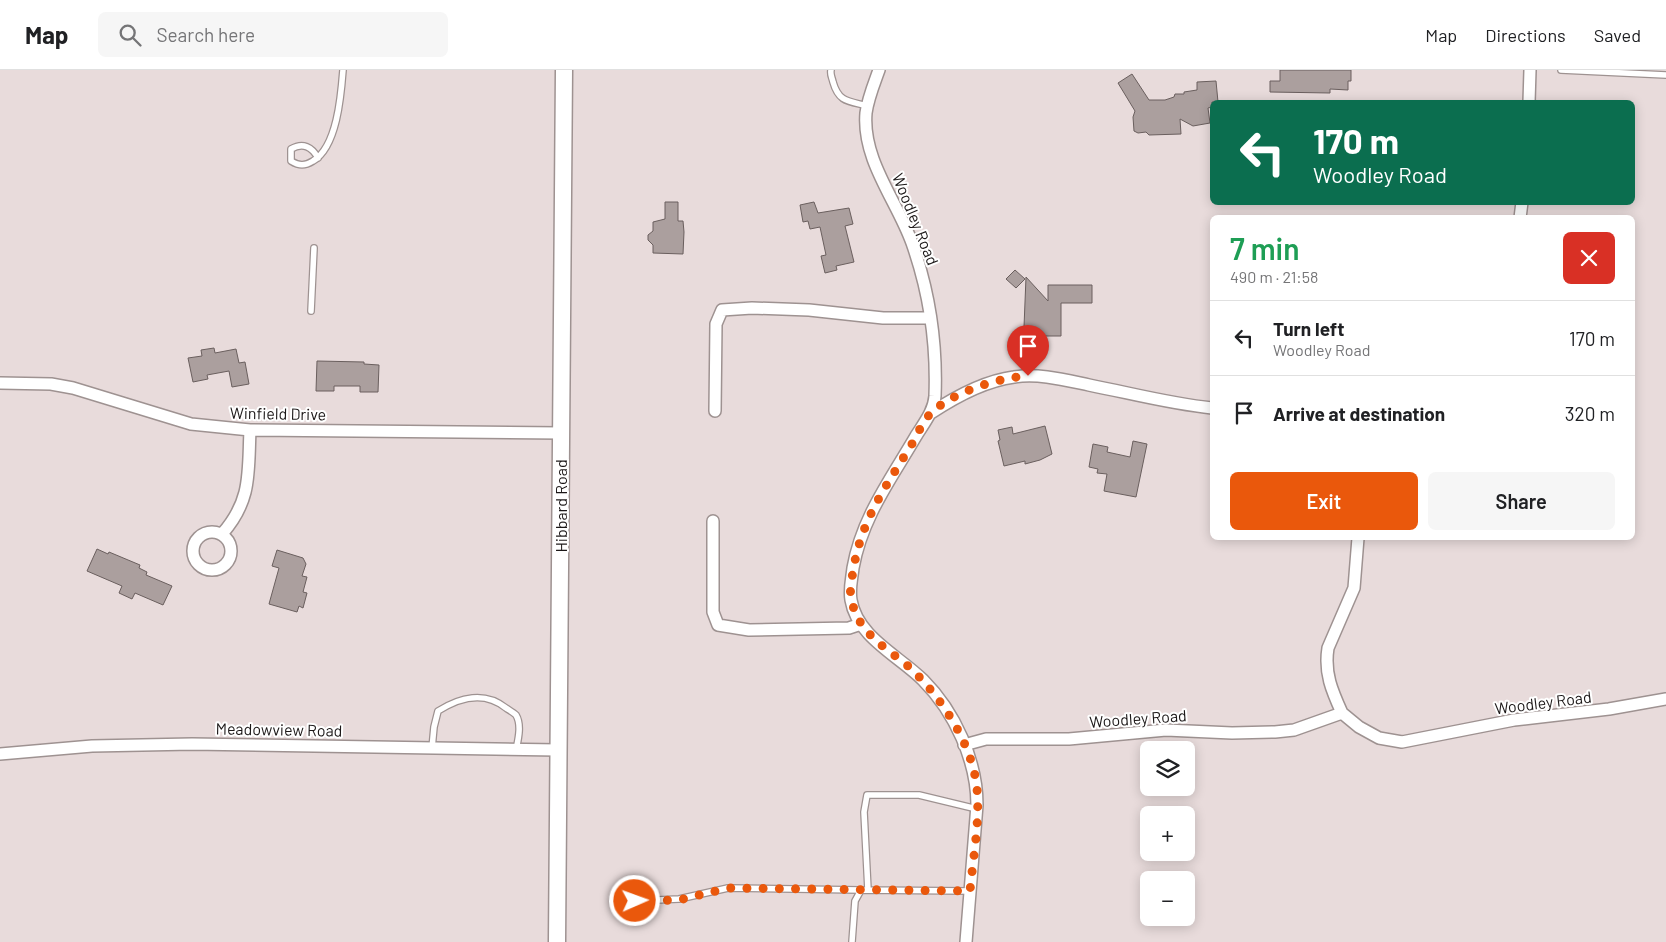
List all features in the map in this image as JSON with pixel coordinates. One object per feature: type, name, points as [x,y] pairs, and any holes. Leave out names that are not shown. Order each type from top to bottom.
[{"type":"street","name":"Hibbard Road","points":[[557,942],[564,70]]},
{"type":"street","name":"Woodley Road","points":[[879,70],[868,106],[866,129],[869,145],[911,242],[921,270],[930,318],[935,376],[934,405],[931,414],[875,504],[864,527],[851,584],[851,599],[855,614],[861,624],[877,641],[925,682],[941,702],[964,745],[977,788],[966,942]]},
{"type":"street","points":[[1529,100],[1530,70]]},
{"type":"street","points":[[715,411],[716,324],[722,310],[752,308],[809,310],[883,318],[930,318]]},
{"type":"street","name":"Woodley Road","points":[[931,414],[950,400],[974,389],[1002,379],[1028,376],[1066,381],[1210,408]]},
{"type":"street","name":"Winfield Drive","points":[[0,383],[51,384],[73,388],[190,424],[250,430],[561,433]]},
{"type":"street","points":[[222,534],[236,516],[244,501],[250,430]]},
{"type":"street","points":[[713,521],[713,612],[718,625],[749,630],[849,628],[861,624]]},
{"type":"street","name":"Woodley Road","points":[[1358,540],[1354,588],[1328,648],[1326,657],[1330,687],[1342,713],[1359,727],[1379,738],[1402,742],[1514,720],[1609,709],[1666,699]]},
{"type":"street","name":"Woodley Road","points":[[964,745],[986,739],[1069,739],[1182,729],[1232,733],[1275,732],[1294,730],[1342,713]]},
{"type":"street","name":"Meadowview Road","points":[[0,754],[132,745],[285,745],[558,750]]},
{"type":"lane","points":[[318,158],[313,149],[306,146],[296,145],[290,149],[291,161],[297,164],[306,165],[322,156],[335,128],[342,90],[343,70]]},
{"type":"lane","points":[[831,70],[830,74],[837,94],[846,100],[868,106]]},
{"type":"lane","points":[[1561,70],[1666,75]]},
{"type":"lane","points":[[311,311],[314,248]]},
{"type":"lane","points":[[432,748],[438,711],[450,703],[476,696],[499,702],[516,715],[520,732],[516,750]]},
{"type":"lane","points":[[868,890],[864,812],[868,795],[919,795],[977,809]]},
{"type":"lane","points":[[635,901],[679,900],[728,888],[970,891]]},
{"type":"lane","points":[[852,942],[855,901],[861,890]]},
{"type":"building","points":[[1280,70],[1351,70],[1351,81],[1348,81],[1348,90],[1330,89],[1330,93],[1270,92],[1270,81],[1280,81]]},
{"type":"building","points":[[1132,74],[1149,100],[1165,100],[1174,97],[1175,94],[1184,94],[1184,92],[1197,90],[1197,82],[1216,81],[1218,100],[1210,100],[1210,108],[1208,108],[1210,123],[1193,126],[1180,119],[1181,134],[1149,135],[1146,132],[1138,133],[1134,131],[1133,117],[1135,111],[1118,83]]},
{"type":"building","points":[[665,202],[678,202],[678,221],[683,221],[683,254],[653,253],[653,245],[648,240],[648,235],[653,231],[653,222],[665,219]]},
{"type":"building","points":[[814,202],[818,213],[849,208],[853,224],[845,226],[854,262],[836,266],[837,270],[825,273],[821,256],[826,255],[820,227],[810,229],[808,221],[803,222],[800,205]]},
{"type":"building","points":[[1015,270],[1025,279],[1016,288],[1006,279]]},
{"type":"building","points":[[1026,277],[1048,301],[1048,285],[1092,285],[1092,303],[1061,303],[1061,336],[1041,336],[1041,346],[1028,346],[1027,329],[1024,327]]},
{"type":"building","points":[[214,348],[215,353],[236,349],[239,363],[245,362],[249,384],[232,387],[229,371],[207,375],[208,379],[193,382],[188,358],[202,356],[201,350]]},
{"type":"building","points":[[317,361],[364,362],[364,364],[379,365],[378,392],[360,392],[360,386],[334,386],[334,391],[316,391]]},
{"type":"building","points":[[1045,426],[1052,454],[1025,464],[1025,461],[1004,466],[998,441],[1000,440],[998,430],[1012,427],[1013,434]]},
{"type":"building","points":[[1133,441],[1147,444],[1136,497],[1104,491],[1107,474],[1097,473],[1098,469],[1089,467],[1093,444],[1108,447],[1107,452],[1130,457]]},
{"type":"building","points":[[97,549],[140,565],[139,568],[147,572],[146,575],[172,586],[163,605],[135,593],[132,599],[119,593],[122,586],[87,571]]},
{"type":"building","points":[[277,550],[303,558],[306,564],[302,576],[307,577],[303,592],[307,593],[303,608],[299,606],[297,612],[269,604],[279,568],[272,566]]},
{"type":"route","points":[[635,901],[679,900],[728,888],[970,891],[977,788],[969,758],[957,728],[941,702],[925,682],[868,633],[862,625],[855,614],[851,599],[851,584],[858,544],[871,511],[931,414],[950,400],[974,389],[1002,379],[1028,376]]}]
